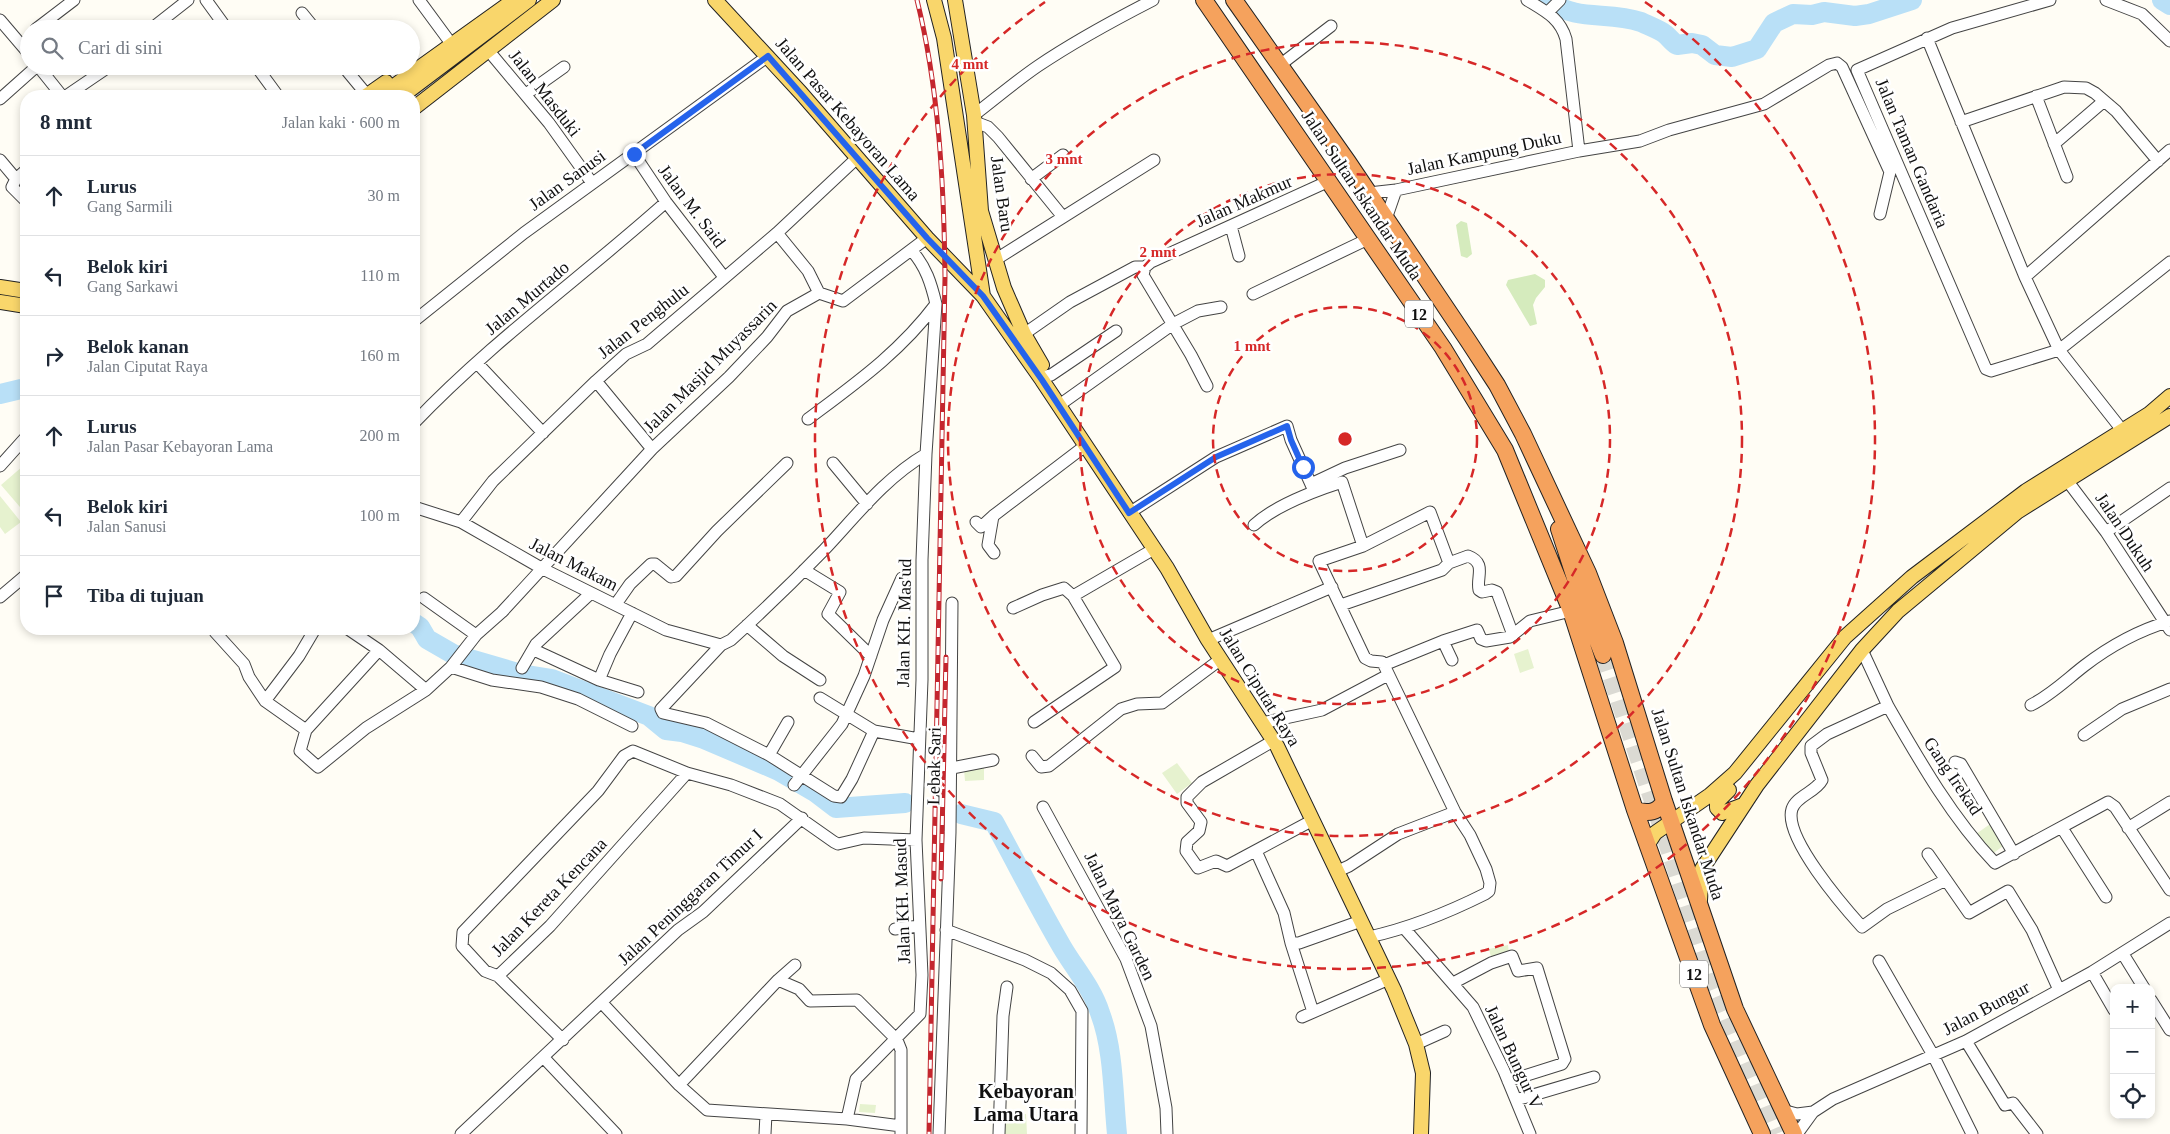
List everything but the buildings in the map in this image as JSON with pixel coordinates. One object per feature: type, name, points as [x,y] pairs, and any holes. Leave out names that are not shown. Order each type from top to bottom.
[{"type":"highway","name":"Jalan Sultan Iskandar Muda","points":[[1204,0],[1453,363],[1505,450],[1523,496],[1558,553],[1578,611],[1603,654]]},
{"type":"highway","name":"Jalan Sultan Iskandar Muda","points":[[1234,0],[1386,218],[1497,385],[1588,573],[1615,643],[1664,801],[1735,1009],[1781,1108],[1796,1134]]},
{"type":"highway","points":[[1242,0],[1250,23]]},
{"type":"highway","name":"Jalan Sultan Iskandar Muda","points":[[1547,486],[1578,611],[1635,810],[1712,1025],[1757,1128]]},
{"type":"highway","points":[[1635,810],[1651,812],[1658,810],[1664,801]]},
{"type":"highway","points":[[1757,1128],[1764,1121],[1772,1119],[1777,1115],[1781,1108]]},
{"type":"main road","points":[[420,65],[448,38],[501,0]]},
{"type":"main road","points":[[420,66],[514,0]]},
{"type":"main road","points":[[420,67],[530,0]]},
{"type":"main road","points":[[420,103],[553,0]]},
{"type":"main road","name":"Jalan Pasar Kebayoran Lama","points":[[715,0],[768,56],[927,238],[983,296]]},
{"type":"main road","name":"Jalan Baru","points":[[934,0],[944,38],[979,280],[983,296]]},
{"type":"main road","name":"Jalan Baru","points":[[955,0],[974,118],[981,211],[995,260],[1024,334],[1044,378]]},
{"type":"main road","points":[[381,90],[407,75]]},
{"type":"main road","points":[[405,90],[412,75]]},
{"type":"main road","name":"Jalan Pasar Kebayoran Lama","points":[[951,264],[979,280]]},
{"type":"main road","points":[[0,287],[20,290]]},
{"type":"main road","name":"Jalan Ciputat Raya","points":[[983,296],[1044,378],[1058,406],[1154,549],[1208,640],[1273,741],[1338,870],[1389,979],[1416,1044],[1423,1073],[1421,1134]]},
{"type":"main road","points":[[0,302],[20,305]]},
{"type":"main road","points":[[1648,844],[1655,833],[1722,786],[1845,638],[1912,577],[2026,491],[2148,414],[2170,396]]},
{"type":"main road","points":[[1700,908],[1702,869],[1744,804],[1862,650],[1898,611],[2017,512],[2066,479],[2170,416]]},
{"type":"main road","points":[[1885,601],[1898,611]]},
{"type":"main road","points":[[1744,804],[1722,813],[1717,808],[1717,802],[1721,796],[1740,778],[1746,767],[1746,759]]},
{"type":"street","points":[[48,20],[74,0]]},
{"type":"street","points":[[162,20],[188,0]]},
{"type":"street","points":[[206,0],[221,20]]},
{"type":"street","points":[[419,0],[448,38]]},
{"type":"street","points":[[1063,217],[988,127],[974,118],[1038,66],[1106,23],[1154,0]]},
{"type":"street","points":[[1527,0],[1550,11],[1560,0]]},
{"type":"street","name":"Jalan Taman Gandaria","points":[[2050,0],[1952,28],[1859,68],[1858,73],[1986,369],[1991,371],[2059,350]]},
{"type":"street","points":[[2106,0],[2142,14],[2170,41]]},
{"type":"street","name":"Jalan Kampung Duku","points":[[1550,11],[1562,26],[1566,39],[1579,151]]},
{"type":"street","points":[[302,13],[308,20]]},
{"type":"street","points":[[0,20],[19,42]]},
{"type":"street","points":[[1280,65],[1331,26]]},
{"type":"street","points":[[1926,38],[2025,277],[2059,350],[2122,430]]},
{"type":"street","name":"Jalan Masduki","points":[[488,50],[550,122],[592,183]]},
{"type":"street","name":"Jalan Sanusi","points":[[420,316],[458,284],[592,183],[768,56]]},
{"type":"street","name":"Jalan Kampung Duku","points":[[1369,194],[1579,151],[1640,141],[1669,130],[1764,104],[1829,65],[1837,63],[1842,68],[1890,172],[1880,214]]},
{"type":"street","points":[[526,94],[564,67]]},
{"type":"street","points":[[0,99],[27,75]]},
{"type":"street","points":[[45,75],[59,90]]},
{"type":"street","points":[[73,90],[96,75]]},
{"type":"street","points":[[263,75],[274,90]]},
{"type":"street","points":[[352,75],[366,90]]},
{"type":"street","points":[[1961,122],[2064,87],[2086,88],[2104,101],[2158,160]]},
{"type":"street","points":[[2036,96],[2067,176]]},
{"type":"street","points":[[2054,144],[2104,101]]},
{"type":"street","points":[[2025,277],[2170,150]]},
{"type":"street","name":"Jalan M. Said","points":[[634,154],[666,202],[724,277]]},
{"type":"street","points":[[1032,179],[1063,155]]},
{"type":"street","name":"Jalan Penghulu","points":[[461,522],[492,481],[626,354],[647,344],[777,233],[857,158]]},
{"type":"street","points":[[0,160],[16,179]]},
{"type":"street","points":[[995,260],[1154,160]]},
{"type":"street","points":[[20,175],[12,187],[20,195]]},
{"type":"street","name":"Jalan Makmur","points":[[1024,334],[1070,302],[1135,267],[1145,267],[1150,262],[1329,182]]},
{"type":"street","name":"Jalan Kampung Duku","points":[[1386,218],[1396,190]]},
{"type":"street","name":"Jalan Murtado","points":[[420,417],[507,336],[608,254],[666,202]]},
{"type":"street","points":[[1231,226],[1239,256]]},
{"type":"street","points":[[777,233],[808,271],[819,293],[843,301],[927,238]]},
{"type":"street","points":[[1254,294],[1368,239]]},
{"type":"street","name":"Jalan KH. Mas'ud","points":[[912,251],[923,263],[932,285],[936,304],[926,454],[918,792]]},
{"type":"street","points":[[2059,350],[2170,262]]},
{"type":"street","points":[[1145,267],[1143,274],[1174,324],[1207,386]]},
{"type":"street","name":"Jalan Masjid Muyassarin","points":[[543,569],[652,449],[729,377],[778,326],[787,311],[819,293]]},
{"type":"street","points":[[808,420],[879,366],[908,338],[936,304]]},
{"type":"street","points":[[1058,406],[1174,324],[1198,311],[1221,307]]},
{"type":"street","points":[[1044,378],[1116,330]]},
{"type":"street","points":[[478,363],[543,432]]},
{"type":"street","name":"Jalan Masjid Muyassarin","points":[[596,382],[652,449]]},
{"type":"street","points":[[1129,513],[1216,457],[1287,426],[1291,440],[1313,488]]},
{"type":"street","points":[[0,466],[20,444]]},
{"type":"street","points":[[976,522],[981,527],[1085,446]]},
{"type":"street","points":[[1254,525],[1345,468],[1400,450]]},
{"type":"street","points":[[874,731],[852,779],[841,797],[834,796],[798,780],[769,755],[706,723],[663,714],[662,707],[721,645],[747,625],[804,570],[903,467],[926,454]]},
{"type":"street","points":[[616,604],[630,584],[651,564],[655,564],[671,577],[676,576],[717,531],[787,463]]},
{"type":"street","points":[[833,463],[867,504]]},
{"type":"street","name":"Jalan Dukuh","points":[[2066,479],[2106,532],[2168,624]]},
{"type":"street","points":[[1313,488],[1342,482],[1363,546]]},
{"type":"street","points":[[2106,532],[2170,488]]},
{"type":"street","name":"Jalan Makam","points":[[420,509],[461,522],[590,594],[616,604],[666,630],[721,645]]},
{"type":"street","points":[[1369,937],[1404,928],[1452,910],[1488,891],[1490,883],[1486,868],[1470,835],[1455,812],[1410,723],[1386,670],[1379,661],[1371,661],[1366,658],[1319,561],[1363,546],[1430,512],[1449,563]]},
{"type":"street","points":[[993,516],[988,545],[994,552]]},
{"type":"street","points":[[1073,596],[1154,549]]},
{"type":"street","points":[[1341,605],[1442,570],[1449,563],[1468,556],[1473,558],[1480,571],[1479,590],[1482,592],[1494,590],[1497,592],[1513,635]]},
{"type":"street","points":[[379,650],[306,730],[300,751],[318,767],[366,728],[426,690],[451,667],[476,635],[502,612],[543,569]]},
{"type":"street","points":[[804,570],[840,592],[828,614],[871,656]]},
{"type":"street","points":[[798,780],[842,724],[871,656],[883,620],[902,578]]},
{"type":"street","points":[[0,597],[20,580]]},
{"type":"street","points":[[1208,640],[1332,587]]},
{"type":"street","points":[[1013,608],[1042,594],[1064,588],[1073,596],[1114,662],[1115,667],[1034,722]]},
{"type":"street","points":[[522,668],[536,644],[590,594]]},
{"type":"street","points":[[424,598],[476,635]]},
{"type":"street","name":"Lebak Sari","points":[[939,1134],[952,768],[952,603]]},
{"type":"street","points":[[1262,724],[1322,710],[1386,670],[1443,641],[1477,630],[1481,639],[1486,641],[1513,635],[1530,621],[1578,611]]},
{"type":"street","points":[[599,680],[610,654],[632,613]]},
{"type":"street","points":[[2031,705],[2045,698],[2100,655],[2147,627],[2168,624]]},
{"type":"street","points":[[747,625],[782,656],[820,680]]},
{"type":"street","points":[[218,635],[244,664],[249,677],[265,701],[306,730]]},
{"type":"street","points":[[265,701],[311,635]]},
{"type":"street","points":[[357,635],[379,650],[426,690]]},
{"type":"street","points":[[1443,641],[1452,660]]},
{"type":"street","points":[[534,650],[599,680],[638,692]]},
{"type":"street","name":"Gang Irekad","points":[[1862,650],[1888,706],[1915,753],[1959,817],[1994,862],[1997,863],[2014,854]]},
{"type":"street","points":[[1032,756],[1041,767],[1049,766],[1121,709],[1137,704],[1162,703],[1221,658]]},
{"type":"street","points":[[451,667],[492,680],[541,687],[578,699],[632,726]]},
{"type":"street","points":[[2084,735],[2122,709],[2170,689]]},
{"type":"street","points":[[820,698],[874,731],[919,740]]},
{"type":"street","points":[[1888,706],[1827,734],[1812,746],[1811,753],[1822,780],[1819,785],[1794,805],[1791,811],[1794,827],[1824,883],[1862,927],[1887,909],[1946,880]]},
{"type":"street","points":[[769,755],[788,722]]},
{"type":"street","points":[[1273,741],[1202,782],[1191,792],[1186,800],[1201,822],[1199,831],[1187,842],[1186,847],[1196,866],[1201,868],[1216,862],[1227,866],[1313,820]]},
{"type":"street","points":[[498,976],[484,972],[462,946],[463,932],[598,791],[624,756],[633,751],[687,774],[731,785],[780,804],[802,818],[830,841],[838,844],[864,838],[916,840]]},
{"type":"street","points":[[952,768],[993,760]]},
{"type":"street","points":[[1955,762],[1961,764],[2014,854],[2108,802],[2115,807],[2170,890]]},
{"type":"street","name":"Jalan Kereta Kencana","points":[[563,1040],[498,976],[550,926],[687,774]]},
{"type":"street","name":"Jalan KH. Masud","points":[[897,1040],[918,1017],[921,1010],[916,840],[918,792]]},
{"type":"street","points":[[2128,828],[2170,802]]},
{"type":"street","name":"Jalan Maya Garden","points":[[1043,807],[1126,959],[1152,1026],[1166,1108],[1167,1134]]},
{"type":"street","points":[[1338,870],[1349,866],[1398,834],[1455,812]]},
{"type":"street","name":"Jalan Peninggaran Timur I","points":[[460,1134],[538,1060],[544,1058],[678,930],[703,912],[802,818]]},
{"type":"street","points":[[2062,828],[2106,898]]},
{"type":"street","points":[[1256,851],[1284,913],[1290,943],[1313,1012]]},
{"type":"street","points":[[1928,854],[1969,913],[2008,891],[2032,930],[2059,990]]},
{"type":"street","points":[[1290,943],[1299,943],[1361,921]]},
{"type":"street","name":"Jalan Bungur","points":[[1796,1134],[1813,1112],[1843,1094],[1966,1041],[2092,972],[2170,923]]},
{"type":"street","points":[[895,929],[919,926]]},
{"type":"street","name":"Jalan Bungur V","points":[[1404,928],[1453,983],[1482,1023],[1530,1134]]},
{"type":"street","points":[[946,930],[1025,960],[1051,973],[1070,990],[1082,1011],[1081,1134]]},
{"type":"street","points":[[2122,954],[2141,984]]},
{"type":"street","points":[[1453,983],[1491,963],[1512,956],[1518,971],[1538,968],[1565,1059],[1562,1064],[1508,1081]]},
{"type":"street","points":[[1879,961],[1933,1055],[1972,1134]]},
{"type":"street","points":[[679,1084],[778,980],[795,965]]},
{"type":"street","points":[[2092,972],[2110,1003]]},
{"type":"street","points":[[1302,1017],[1389,979]]},
{"type":"street","points":[[602,1003],[679,1084],[707,1110],[847,1119],[901,1130],[902,1055],[897,1040],[857,1000],[810,1001],[799,989],[778,980]]},
{"type":"street","points":[[999,1134],[1002,1016],[1006,987]]},
{"type":"street","points":[[2155,1006],[2170,1030]]},
{"type":"street","points":[[1416,1044],[1445,1031]]},
{"type":"street","points":[[847,1119],[856,1079],[897,1040]]},
{"type":"street","points":[[1966,1041],[2005,1105],[2013,1103],[2036,1134]]},
{"type":"street","points":[[544,1058],[616,1134]]},
{"type":"street","points":[[1516,1100],[1594,1077]]},
{"type":"street","points":[[1781,1108],[1797,1114],[1813,1112]]},
{"type":"street","points":[[765,1134],[766,1114]]},
{"type":"green space","points":[[1461,221],[1467,223],[1472,254],[1467,258],[1461,256],[1456,225]]},
{"type":"green space","points":[[1535,274],[1545,280],[1545,287],[1533,305],[1537,324],[1530,326],[1506,285],[1508,280]]},
{"type":"green space","points":[[20,469],[20,507],[1,485]]},
{"type":"green space","points":[[0,496],[20,523],[5,534],[0,527]]},
{"type":"green space","points":[[1528,649],[1534,668],[1520,673],[1514,654]]},
{"type":"green space","points":[[1177,763],[1192,783],[1177,794],[1162,773]]},
{"type":"green space","points":[[984,768],[984,780],[965,781],[964,769]]},
{"type":"green space","points":[[1993,822],[2007,843],[1991,855],[1976,834]]},
{"type":"green space","points":[[1508,945],[1509,953],[1491,957],[1489,949]]},
{"type":"green space","points":[[860,1104],[876,1105],[875,1113],[859,1112]]},
{"type":"green space","points":[[1005,1114],[1026,1114],[1027,1134],[1005,1134]]},
{"type":"waterway","points":[[1548,0],[1559,7],[1582,14],[1616,17],[1641,22],[1663,32],[1677,45],[1692,43],[1702,45],[1715,55],[1732,57],[1757,49],[1774,23],[1793,14],[1812,15],[1824,12],[1855,16],[1869,14],[1912,0]]},
{"type":"waterway","points":[[2162,0],[2170,5]]},
{"type":"waterway","points":[[0,394],[20,389]]},
{"type":"waterway","points":[[420,627],[427,639],[453,654],[521,674],[552,679],[649,716],[666,730],[682,732],[704,739],[779,771],[815,792],[836,808],[905,803]]},
{"type":"waterway","points":[[961,814],[994,822],[1053,932],[1093,995],[1105,1027],[1108,1042],[1117,1134]]},
{"type":"tunnel","points":[[1603,655],[1712,980],[1776,1134]]},
{"type":"railway","points":[[917,0],[931,68],[939,137],[945,277],[929,1134]]},
{"type":"railway","points":[[941,879],[946,657]]},
{"type":"district","name":"Kebayoran Lama Utara","points":[[1026,1102]]},
{"type":"route","points":[[634,154],[768,56],[927,238],[983,296],[1042,380],[1129,513],[1216,457],[1287,426],[1303,467]]}]
